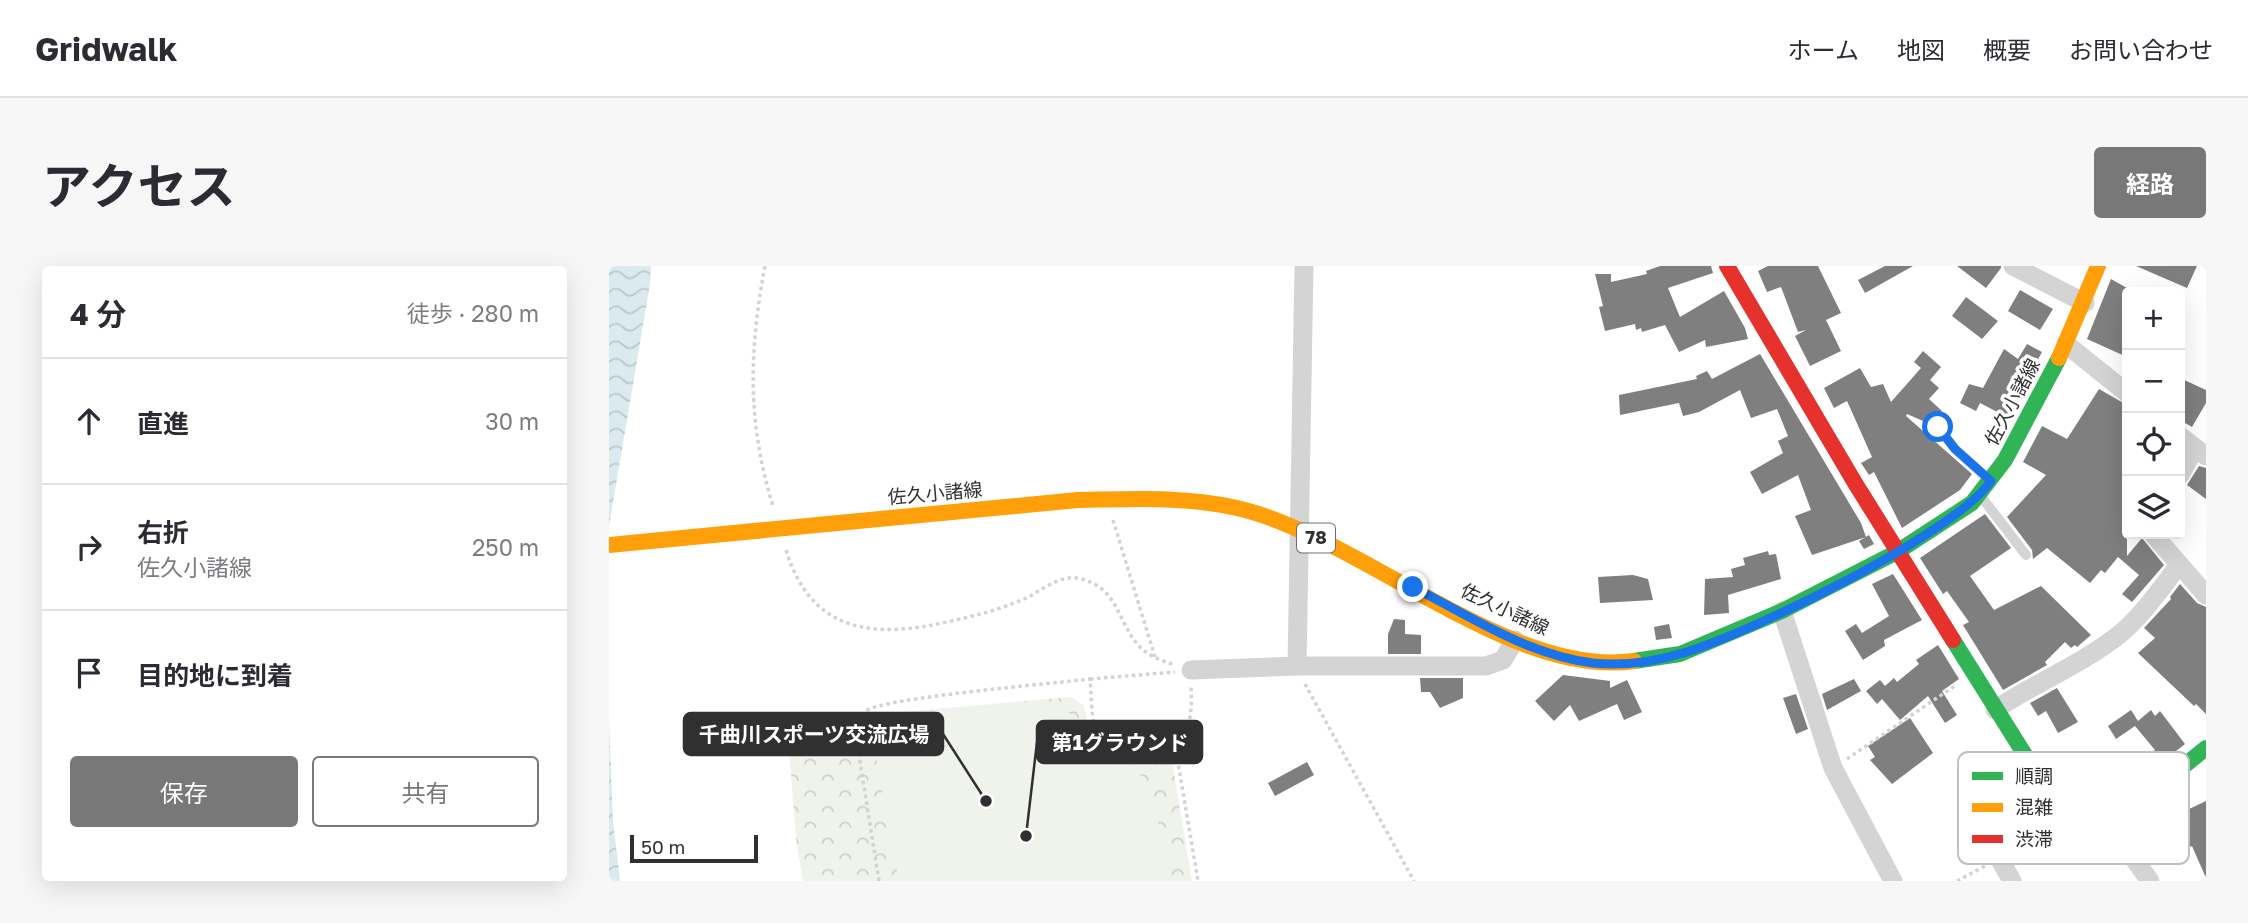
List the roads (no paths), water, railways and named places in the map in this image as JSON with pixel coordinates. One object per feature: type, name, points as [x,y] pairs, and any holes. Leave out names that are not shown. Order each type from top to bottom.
[{"type":"main road","points":[[1727,266],[1897,552],[2022,752]]},
{"type":"main road","name":"佐久小諸線","points":[[609,545],[1078,500],[1164,498],[1218,504],[1259,514],[1298,530],[1515,640],[1574,660],[1630,664],[1691,651],[1782,611],[1897,552],[1962,512],[1991,481],[2066,344],[2098,266]]},
{"type":"main road","points":[[2189,762],[2206,748]]},
{"type":"street","points":[[1297,666],[1304,266]]},
{"type":"street","points":[[2013,266],[2085,303]]},
{"type":"street","points":[[2066,344],[2122,389]]},
{"type":"street","points":[[2185,465],[2194,447]]},
{"type":"street","points":[[2157,539],[2206,595]]},
{"type":"street","points":[[1995,710],[2028,687],[2072,667],[2119,635],[2134,622],[2179,565]]},
{"type":"street","points":[[1782,611],[1833,768],[1893,881]]},
{"type":"street","points":[[1191,670],[1297,666],[1486,666],[1503,660],[1515,640]]},
{"type":"street","points":[[2002,864],[2012,881]]},
{"type":"street","points":[[2138,864],[2150,881]]},
{"type":"lane","points":[[1938,427],[1955,449],[1991,481]]},
{"type":"lane","points":[[1980,495],[2026,555]]},
{"type":"water","points":[[609,266],[651,266],[609,526]]},
{"type":"water","points":[[609,722],[613,821],[620,881],[609,881]]},
{"type":"place","name":"千曲川スポーツ交流広場","points":[[986,801]]},
{"type":"place","name":"第1グラウンド","points":[[1026,836]]}]
